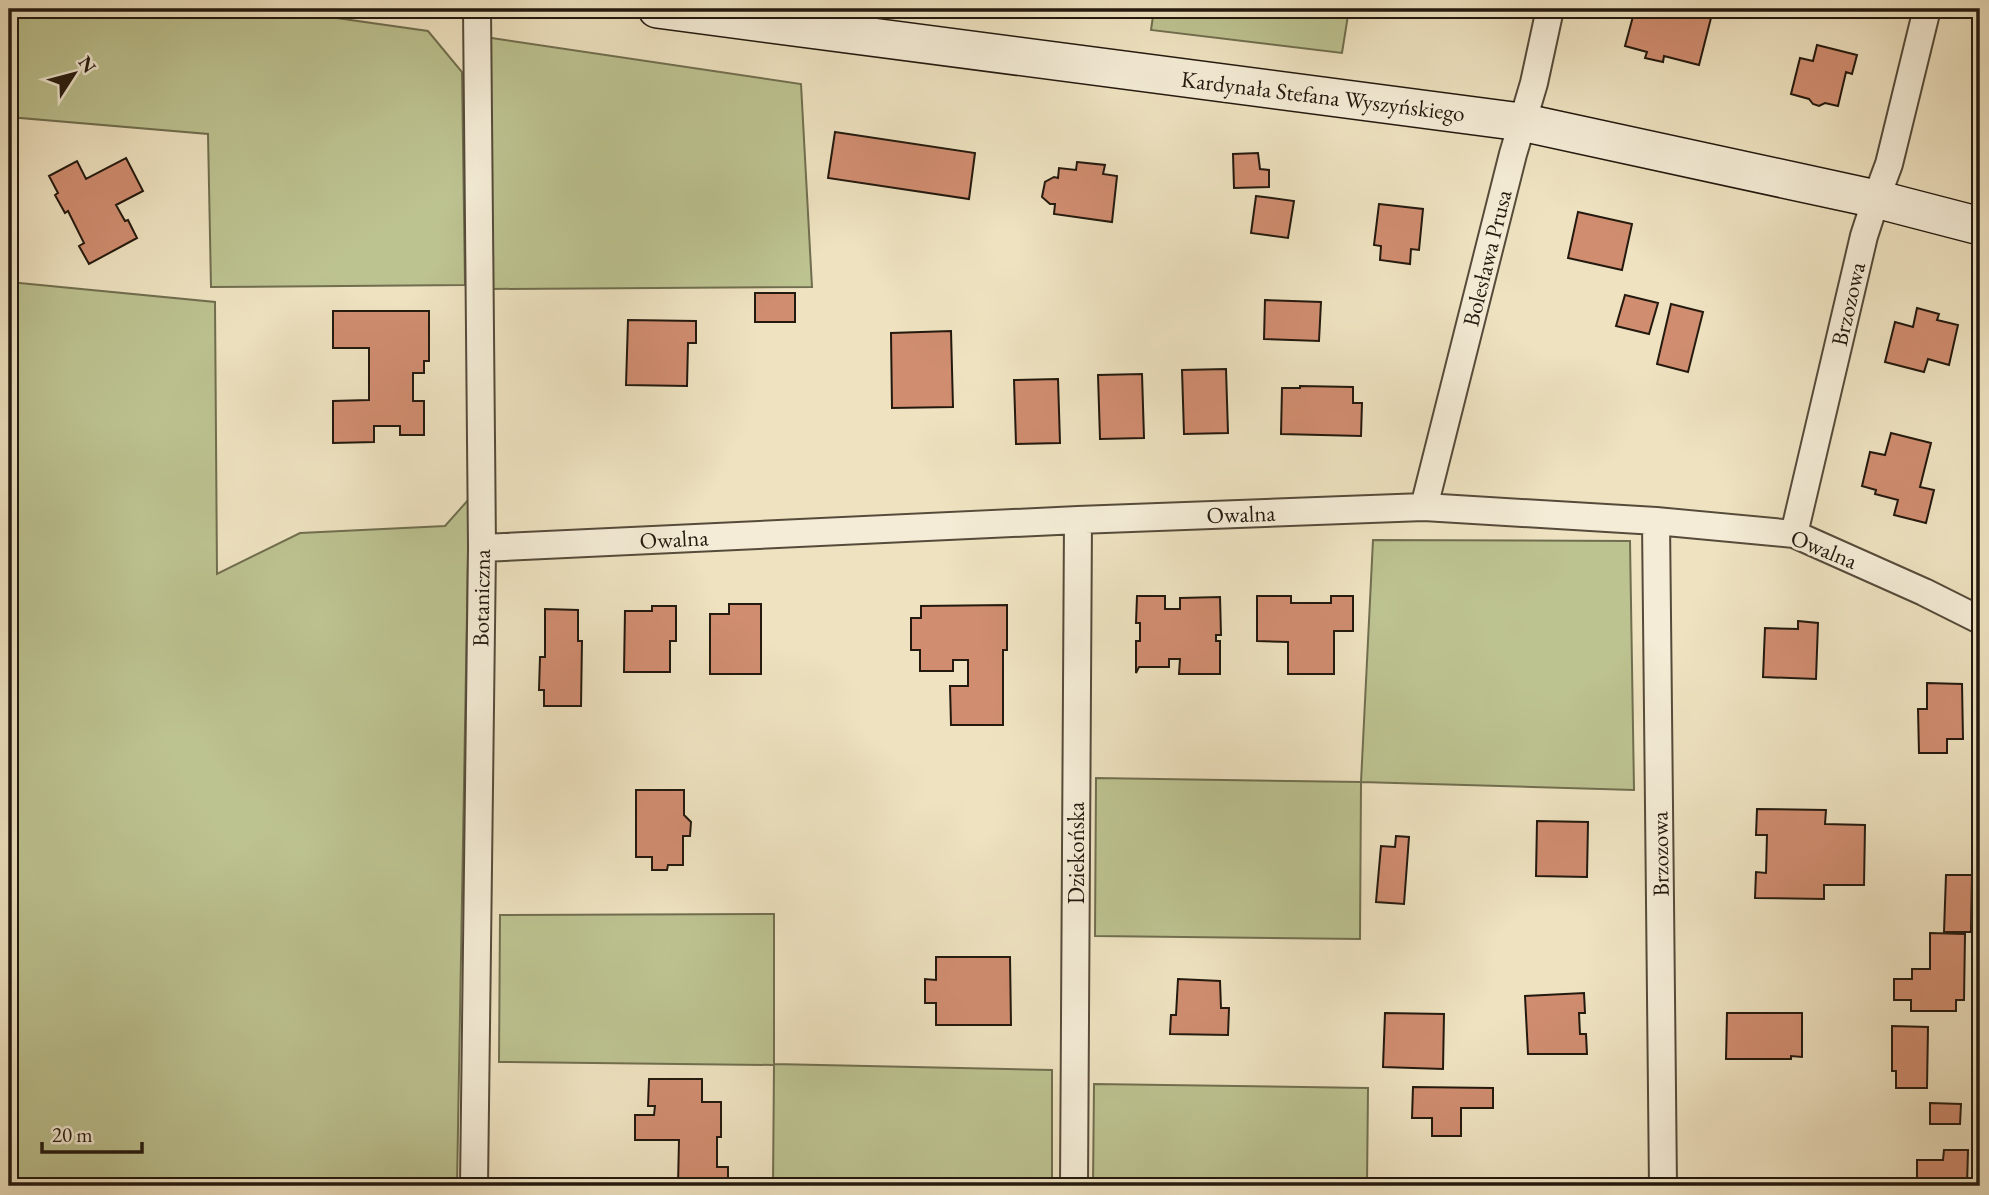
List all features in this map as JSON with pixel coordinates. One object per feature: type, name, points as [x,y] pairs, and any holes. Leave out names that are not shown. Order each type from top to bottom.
[{"type":"main road","name":"Kardynała Stefana Wyszyńskiego","points":[[657,9],[1521,122],[1876,199],[1980,226]]},
{"type":"street","name":"Botaniczna","points":[[474,1186],[482,548],[477,9]]},
{"type":"street","name":"Bolesława Prusa","points":[[1424,507],[1521,122],[1534,83],[1550,9]]},
{"type":"street","name":"Brzozowa","points":[[1794,534],[1864,236],[1889,164],[1927,9]]},
{"type":"street","name":"Owalna","points":[[482,548],[1424,507],[1656,521],[1794,534],[1980,620]]},
{"type":"street","name":"Dziekońska","points":[[1074,1186],[1078,520]]},
{"type":"street","name":"Brzozowa","points":[[1656,521],[1663,1186]]},
{"type":"green space","points":[[9,9],[273,9],[428,31],[462,72],[465,285],[211,287],[208,134],[9,117]]},
{"type":"green space","points":[[1154,9],[1349,9],[1342,53],[1151,30]]},
{"type":"green space","points":[[485,37],[801,84],[812,287],[489,289]]},
{"type":"green space","points":[[9,282],[215,302],[217,574],[300,533],[445,526],[469,499],[457,1186],[9,1186]]},
{"type":"green space","points":[[1373,540],[1630,541],[1634,790],[1361,782]]},
{"type":"green space","points":[[1096,778],[1361,782],[1360,939],[1095,936]]},
{"type":"green space","points":[[774,914],[774,1064],[1052,1070],[1052,1186],[773,1186],[774,1065],[499,1062],[500,915]]},
{"type":"green space","points":[[1094,1084],[1368,1088],[1367,1186],[1093,1186]]},
{"type":"building","points":[[1635,9],[1692,9],[1712,14],[1699,65],[1664,56],[1663,62],[1645,58],[1647,52],[1625,46]]},
{"type":"building","points":[[1817,45],[1857,55],[1852,74],[1846,72],[1838,106],[1825,103],[1819,106],[1809,99],[1791,94],[1800,58],[1813,61]]},
{"type":"building","points":[[835,132],[975,153],[969,199],[828,178]]},
{"type":"building","points":[[1258,153],[1260,169],[1269,170],[1269,187],[1234,188],[1233,154]]},
{"type":"building","points":[[126,158],[143,191],[116,205],[137,238],[89,264],[79,246],[84,243],[68,211],[65,213],[55,195],[58,193],[49,176],[77,161],[86,179]]},
{"type":"building","points":[[1077,162],[1105,165],[1103,174],[1117,176],[1112,222],[1054,214],[1055,204],[1050,204],[1042,197],[1045,182],[1054,177],[1058,178],[1059,168],[1076,170]]},
{"type":"building","points":[[1256,196],[1294,201],[1288,238],[1251,233]]},
{"type":"building","points":[[1379,204],[1423,209],[1419,250],[1411,249],[1410,264],[1380,260],[1381,246],[1374,245]]},
{"type":"building","points":[[1578,212],[1632,224],[1622,270],[1568,258]]},
{"type":"building","points":[[755,293],[795,293],[795,322],[755,322]]},
{"type":"building","points":[[1625,295],[1658,303],[1649,334],[1616,326]]},
{"type":"building","points":[[1265,300],[1321,302],[1319,341],[1264,339]]},
{"type":"building","points":[[1671,304],[1703,312],[1688,372],[1657,364]]},
{"type":"building","points":[[1917,308],[1939,314],[1937,320],[1958,325],[1949,365],[1928,359],[1924,372],[1885,362],[1895,322],[1913,327]]},
{"type":"building","points":[[333,311],[429,311],[429,361],[424,361],[424,373],[413,373],[413,401],[424,401],[424,435],[400,435],[400,426],[374,426],[374,442],[333,443],[333,401],[369,400],[369,348],[333,348]]},
{"type":"building","points":[[628,320],[696,321],[696,343],[688,343],[687,386],[626,385]]},
{"type":"building","points":[[951,331],[953,407],[892,408],[891,333]]},
{"type":"building","points":[[1226,369],[1228,433],[1184,434],[1182,370]]},
{"type":"building","points":[[1142,374],[1144,438],[1100,439],[1098,375]]},
{"type":"building","points":[[1058,379],[1060,443],[1016,444],[1014,380]]},
{"type":"building","points":[[1353,387],[1353,403],[1362,403],[1361,436],[1281,434],[1282,388]]},
{"type":"building","points":[[1891,433],[1931,443],[1920,487],[1934,490],[1926,523],[1894,515],[1898,500],[1875,494],[1876,490],[1862,486],[1870,452],[1885,455]]},
{"type":"building","points":[[1137,596],[1165,596],[1165,609],[1180,609],[1180,598],[1220,597],[1221,635],[1216,635],[1216,641],[1220,641],[1220,674],[1179,674],[1180,659],[1169,659],[1169,667],[1139,667],[1136,673],[1136,641],[1140,641],[1140,623],[1136,623]]},
{"type":"building","points":[[1257,596],[1291,596],[1291,603],[1331,603],[1331,596],[1353,596],[1353,631],[1334,631],[1334,674],[1288,674],[1288,642],[1257,641]]},
{"type":"building","points":[[729,604],[761,604],[761,674],[710,674],[710,614],[729,614]]},
{"type":"building","points":[[1007,605],[1007,650],[1003,650],[1003,725],[951,725],[950,686],[968,686],[968,660],[953,660],[953,671],[920,671],[920,650],[911,650],[911,618],[921,618],[921,606]]},
{"type":"building","points":[[652,606],[676,606],[676,641],[670,641],[670,672],[624,672],[625,611],[652,611]]},
{"type":"building","points":[[545,609],[578,610],[578,641],[582,641],[581,706],[544,706],[544,690],[539,690],[540,657],[545,657]]},
{"type":"building","points":[[1798,621],[1818,623],[1816,679],[1763,677],[1765,628],[1798,629]]},
{"type":"building","points":[[1927,683],[1962,684],[1963,739],[1947,739],[1947,753],[1919,753],[1918,709],[1927,709]]},
{"type":"building","points":[[1974,726],[1980,726],[1980,785],[1975,784]]},
{"type":"building","points":[[1975,784],[1980,785],[1980,855],[1973,855]]},
{"type":"building","points":[[636,790],[684,790],[684,815],[691,822],[690,836],[683,836],[683,865],[668,865],[667,870],[652,870],[652,857],[636,857]]},
{"type":"building","points":[[1757,809],[1826,810],[1825,824],[1865,825],[1864,885],[1824,885],[1824,899],[1755,898],[1756,872],[1766,873],[1767,835],[1756,835]]},
{"type":"building","points":[[1537,821],[1588,822],[1587,877],[1536,876]]},
{"type":"building","points":[[1396,836],[1409,837],[1404,904],[1376,902],[1381,846],[1395,847]]},
{"type":"building","points":[[1973,855],[1980,855],[1980,932],[1971,932]]},
{"type":"building","points":[[1946,875],[1972,875],[1971,932],[1944,932]]},
{"type":"building","points":[[1930,933],[1965,934],[1964,1000],[1956,1000],[1956,1011],[1911,1011],[1911,1000],[1894,1000],[1894,979],[1912,979],[1912,969],[1930,969]]},
{"type":"building","points":[[936,957],[1010,957],[1011,1025],[936,1025],[936,1003],[925,1003],[925,979],[936,980]]},
{"type":"building","points":[[1178,979],[1220,981],[1221,1008],[1229,1008],[1228,1035],[1170,1034],[1171,1015],[1176,1015]]},
{"type":"building","points":[[1584,993],[1585,1013],[1579,1013],[1580,1034],[1586,1034],[1587,1054],[1528,1054],[1525,996]]},
{"type":"building","points":[[1385,1013],[1444,1014],[1443,1069],[1383,1067]]},
{"type":"building","points":[[1727,1013],[1802,1013],[1802,1057],[1726,1059]]},
{"type":"building","points":[[1892,1026],[1928,1027],[1927,1088],[1896,1088],[1896,1071],[1892,1071]]},
{"type":"building","points":[[649,1079],[702,1079],[702,1102],[721,1102],[721,1137],[717,1137],[717,1167],[728,1167],[728,1186],[678,1186],[679,1140],[635,1140],[635,1115],[654,1115],[655,1106],[648,1106]]},
{"type":"building","points":[[1413,1087],[1493,1088],[1493,1108],[1461,1108],[1461,1136],[1432,1136],[1432,1118],[1412,1118]]},
{"type":"building","points":[[1976,1097],[1980,1097],[1980,1130],[1976,1130]]},
{"type":"building","points":[[1930,1103],[1961,1104],[1960,1124],[1930,1124]]},
{"type":"building","points":[[1944,1150],[1968,1150],[1967,1186],[1917,1186],[1917,1160],[1943,1160]]}]
